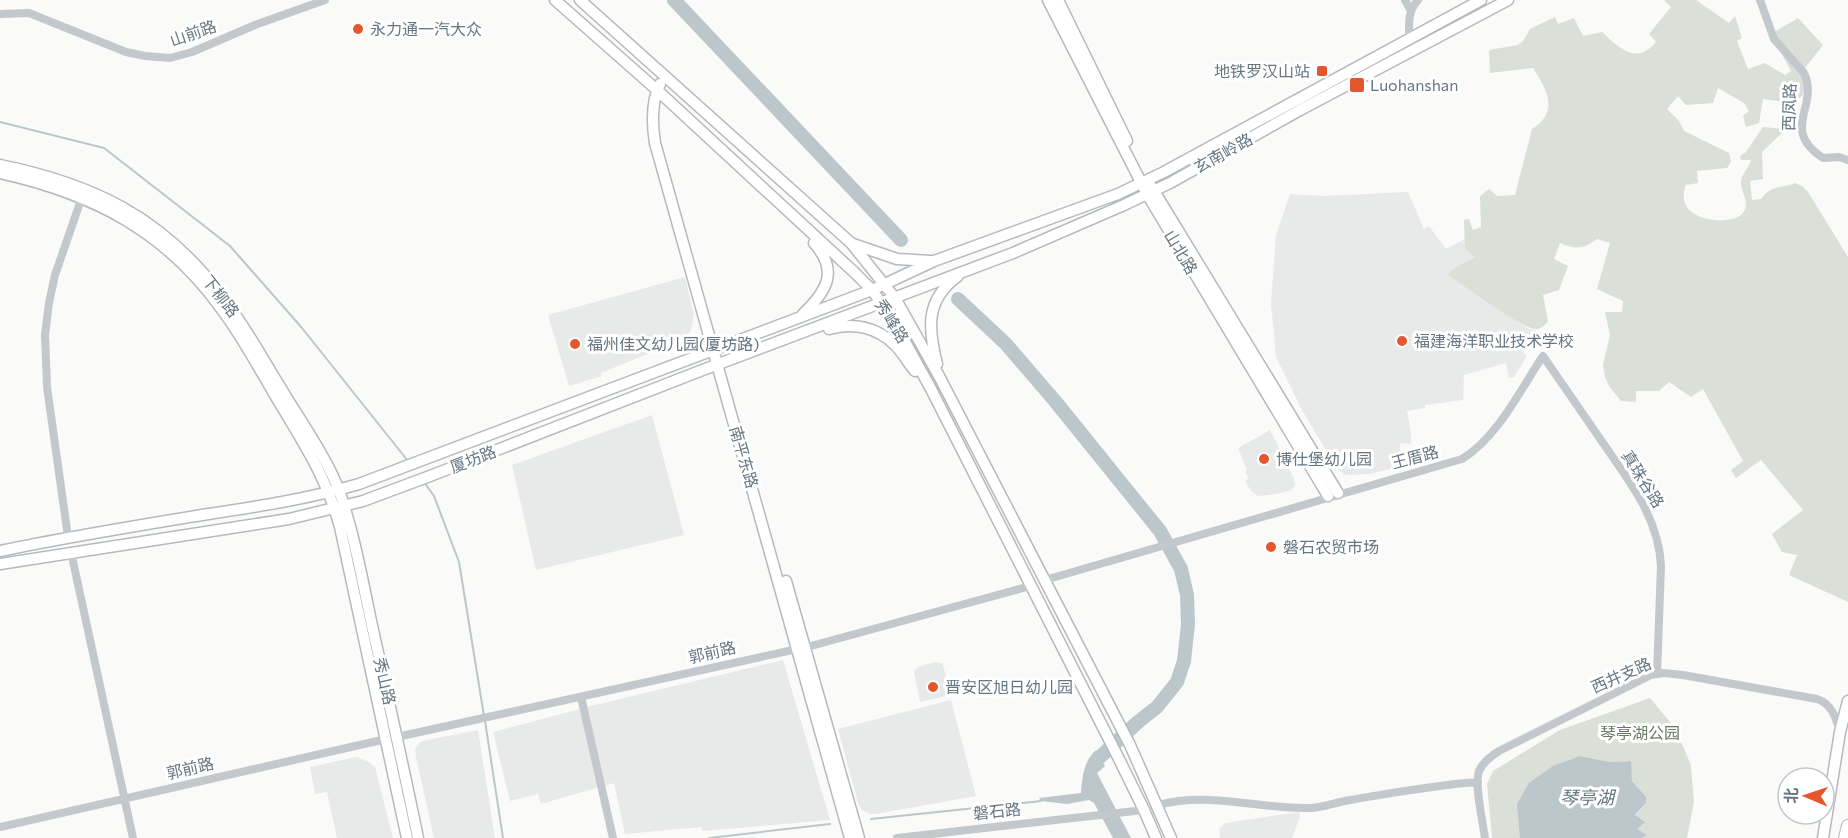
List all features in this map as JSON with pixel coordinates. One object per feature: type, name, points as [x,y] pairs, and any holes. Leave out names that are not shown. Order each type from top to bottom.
[{"type":"highway","points":[[1845,838],[1848,826]]},
{"type":"main road","name":"秀峰路","points":[[555,0],[660,92],[872,290],[882,303],[931,389],[1119,759],[1156,838]]},
{"type":"main road","name":"秀峰路","points":[[580,0],[851,243],[895,298],[939,376],[1117,719],[1171,838]]},
{"type":"main road","name":"山北路","points":[[1048,0],[1150,193],[1333,495]]},
{"type":"main road","name":"山北路","points":[[1058,0],[1144,182]]},
{"type":"main road","name":"玄南岭路","points":[[914,266],[934,261],[1118,194],[1144,182],[1481,0]]},
{"type":"main road","name":"玄南岭路","points":[[928,285],[1013,253],[1150,193],[1300,110],[1508,0]]},
{"type":"main road","name":"南平东路","points":[[668,79],[654,100],[652,123],[655,143],[717,350],[801,648],[859,838]]},
{"type":"main road","name":"下柳路","points":[[0,165],[60,180],[83,193]]},
{"type":"main road","name":"下柳路","points":[[0,173],[117,203],[137,215],[177,247],[212,283],[244,327],[318,450],[345,526]]},
{"type":"main road","points":[[800,223],[826,259],[828,273],[821,295],[800,316]]},
{"type":"main road","points":[[851,243],[914,266]]},
{"type":"main road","name":"厦坊路","points":[[0,551],[69,537],[272,504],[334,491],[415,463],[885,285],[914,266]]},
{"type":"main road","points":[[939,376],[930,331],[933,310],[947,285],[968,269]]},
{"type":"main road","name":"厦坊路","points":[[0,564],[254,526],[363,501],[928,285]]},
{"type":"main road","points":[[808,331],[848,325],[872,330],[896,345],[931,389]]},
{"type":"main road","name":"秀山路","points":[[345,526],[392,738],[418,838]]},
{"type":"main road","name":"南平东路","points":[[801,648],[850,838]]},
{"type":"main road","points":[[1823,838],[1840,732],[1848,701]]},
{"type":"main road","name":"秀山路","points":[[392,738],[407,838]]},
{"type":"street","name":"山前路","points":[[0,14],[29,13],[126,52],[170,58],[192,52],[255,25],[325,0]]},
{"type":"street","points":[[1406,0],[1411,11]]},
{"type":"street","points":[[1409,32],[1411,11],[1418,0]]},
{"type":"street","name":"西凤路","points":[[1760,0],[1774,39],[1804,73],[1807,80],[1808,89],[1802,129],[1804,140],[1822,158],[1839,157],[1848,160]]},
{"type":"street","points":[[69,537],[47,387],[44,351],[49,303],[55,275],[83,193]]},
{"type":"street","name":"王厝路","points":[[1045,580],[1450,463],[1472,453],[1493,431],[1543,356]]},
{"type":"street","name":"真珠谷路","points":[[1543,356],[1627,478],[1654,526],[1660,549],[1661,566],[1657,674]]},
{"type":"street","points":[[71,552],[133,838]]},
{"type":"street","name":"郭前路","points":[[0,827],[801,648],[1030,586]]},
{"type":"street","name":"西井支路","points":[[1478,783],[1479,772],[1484,763],[1499,751],[1628,686],[1657,674],[1683,675],[1817,699],[1830,708],[1840,732]]},
{"type":"street","points":[[581,697],[613,838]]},
{"type":"street","points":[[1158,805],[1178,800],[1203,798],[1314,808],[1424,788],[1478,783],[1485,838]]},
{"type":"street","name":"磐石路","points":[[897,838],[1144,810]]},
{"type":"shaded area","name":"福建海洋职业技术学校","points":[[1408,192],[1424,229],[1429,226],[1446,249],[1465,239],[1466,249],[1475,257],[1453,269],[1449,275],[1529,329],[1536,330],[1523,352],[1527,356],[1514,377],[1509,378],[1506,363],[1464,375],[1463,400],[1425,405],[1425,408],[1407,411],[1411,444],[1400,443],[1401,466],[1370,474],[1346,475],[1338,470],[1303,412],[1276,357],[1271,303],[1276,235],[1290,194],[1323,196]]},
{"type":"shaded area","points":[[685,277],[694,315],[691,330],[684,339],[601,373],[602,376],[569,386],[548,315]]},
{"type":"shaded area","points":[[652,415],[684,535],[536,570],[512,465]]},
{"type":"shaded area","name":"博仕堡幼儿园","points":[[1270,430],[1295,485],[1292,490],[1258,496],[1251,491],[1245,481],[1249,478],[1238,448]]},
{"type":"shaded area","points":[[783,660],[830,820],[703,831],[701,827],[625,834],[614,783],[541,804],[538,794],[510,801],[493,732]]},
{"type":"shaded area","name":"晋安区旭日幼儿园","points":[[935,662],[943,665],[951,695],[920,702],[914,671],[918,667]]},
{"type":"shaded area","points":[[951,700],[976,796],[876,814],[862,810],[858,803],[838,729]]},
{"type":"shaded area","points":[[478,730],[495,838],[434,838],[415,748],[422,741]]},
{"type":"shaded area","points":[[356,757],[375,767],[393,838],[337,838],[327,792],[315,794],[310,767]]},
{"type":"shaded area","points":[[1299,812],[1300,817],[1292,838],[1220,838],[1219,829],[1225,823]]},
{"type":"green space","points":[[1664,0],[1696,0],[1729,23],[1735,16],[1742,38],[1737,41],[1748,69],[1765,63],[1785,75],[1791,71],[1771,34],[1798,18],[1823,45],[1802,72],[1804,92],[1802,97],[1792,101],[1763,99],[1759,123],[1746,127],[1743,116],[1749,111],[1744,103],[1718,88],[1713,103],[1686,105],[1678,96],[1667,109],[1679,121],[1684,131],[1729,153],[1731,162],[1727,168],[1697,171],[1698,183],[1686,185],[1684,198],[1687,207],[1695,214],[1705,219],[1728,220],[1743,213],[1746,201],[1741,181],[1751,160],[1741,160],[1740,156],[1746,152],[1763,127],[1786,129],[1762,152],[1763,179],[1750,181],[1752,200],[1761,199],[1776,188],[1795,183],[1802,186],[1848,257],[1848,602],[1789,575],[1797,555],[1782,552],[1772,534],[1803,510],[1761,460],[1736,478],[1731,470],[1743,461],[1703,389],[1691,397],[1669,382],[1659,391],[1636,391],[1636,402],[1621,401],[1609,386],[1603,365],[1610,335],[1605,312],[1622,312],[1623,301],[1597,289],[1610,243],[1597,239],[1584,247],[1570,247],[1560,243],[1554,259],[1568,266],[1559,290],[1543,295],[1548,321],[1538,329],[1520,323],[1448,275],[1453,269],[1475,257],[1465,249],[1464,220],[1469,219],[1473,230],[1481,227],[1480,196],[1489,189],[1497,196],[1515,195],[1532,129],[1546,116],[1548,108],[1543,85],[1533,68],[1490,73],[1489,50],[1518,45],[1530,29],[1555,17],[1558,24],[1574,18],[1583,36],[1602,32],[1622,49],[1642,53],[1656,42],[1649,34],[1671,7]]},
{"type":"green space","name":"琴亭湖公园","points":[[1650,698],[1675,728],[1691,765],[1694,802],[1687,838],[1642,838],[1646,835],[1636,829],[1635,816],[1646,803],[1646,798],[1632,781],[1630,761],[1610,762],[1580,756],[1520,827],[1520,838],[1492,838],[1487,784],[1493,771],[1560,730]]},
{"type":"water","points":[[1096,750],[1105,766],[1097,773],[1131,838],[1113,838],[1094,803],[1089,800],[1067,804],[1041,801],[1039,798],[1081,793],[1086,764]]},
{"type":"water","name":"琴亭湖","points":[[1580,756],[1610,762],[1631,761],[1632,781],[1646,797],[1646,803],[1635,815],[1645,822],[1637,829],[1647,835],[1642,838],[1520,838],[1517,804],[1529,783],[1553,766]]},
{"type":"waterway","points":[[674,0],[901,240]]},
{"type":"waterway","points":[[0,122],[104,148],[230,246],[302,328],[408,461]]},
{"type":"waterway","points":[[958,299],[1006,344],[1055,401],[1160,531],[1181,569],[1187,595],[1188,624],[1184,661],[1177,682],[1157,707],[1100,757]]},
{"type":"waterway","points":[[424,482],[434,496],[459,562],[484,716]]},
{"type":"waterway","points":[[485,721],[503,838]]},
{"type":"waterway","points":[[871,819],[1041,801]]},
{"type":"waterway","points":[[709,838],[830,824]]},
{"type":"place","name":"永力通一汽大众","points":[[358,29]]},
{"type":"place","name":"地铁罗汉山站","points":[[1322,71]]},
{"type":"place","name":"Luohanshan","points":[[1357,85]]},
{"type":"place","name":"福建海洋职业技术学校","points":[[1402,341]]},
{"type":"place","name":"福州佳文幼儿园(厦坊路)","points":[[575,344]]},
{"type":"place","name":"博仕堡幼儿园","points":[[1264,459]]},
{"type":"place","name":"磐石农贸市场","points":[[1271,547]]},
{"type":"place","name":"晋安区旭日幼儿园","points":[[933,687]]}]
